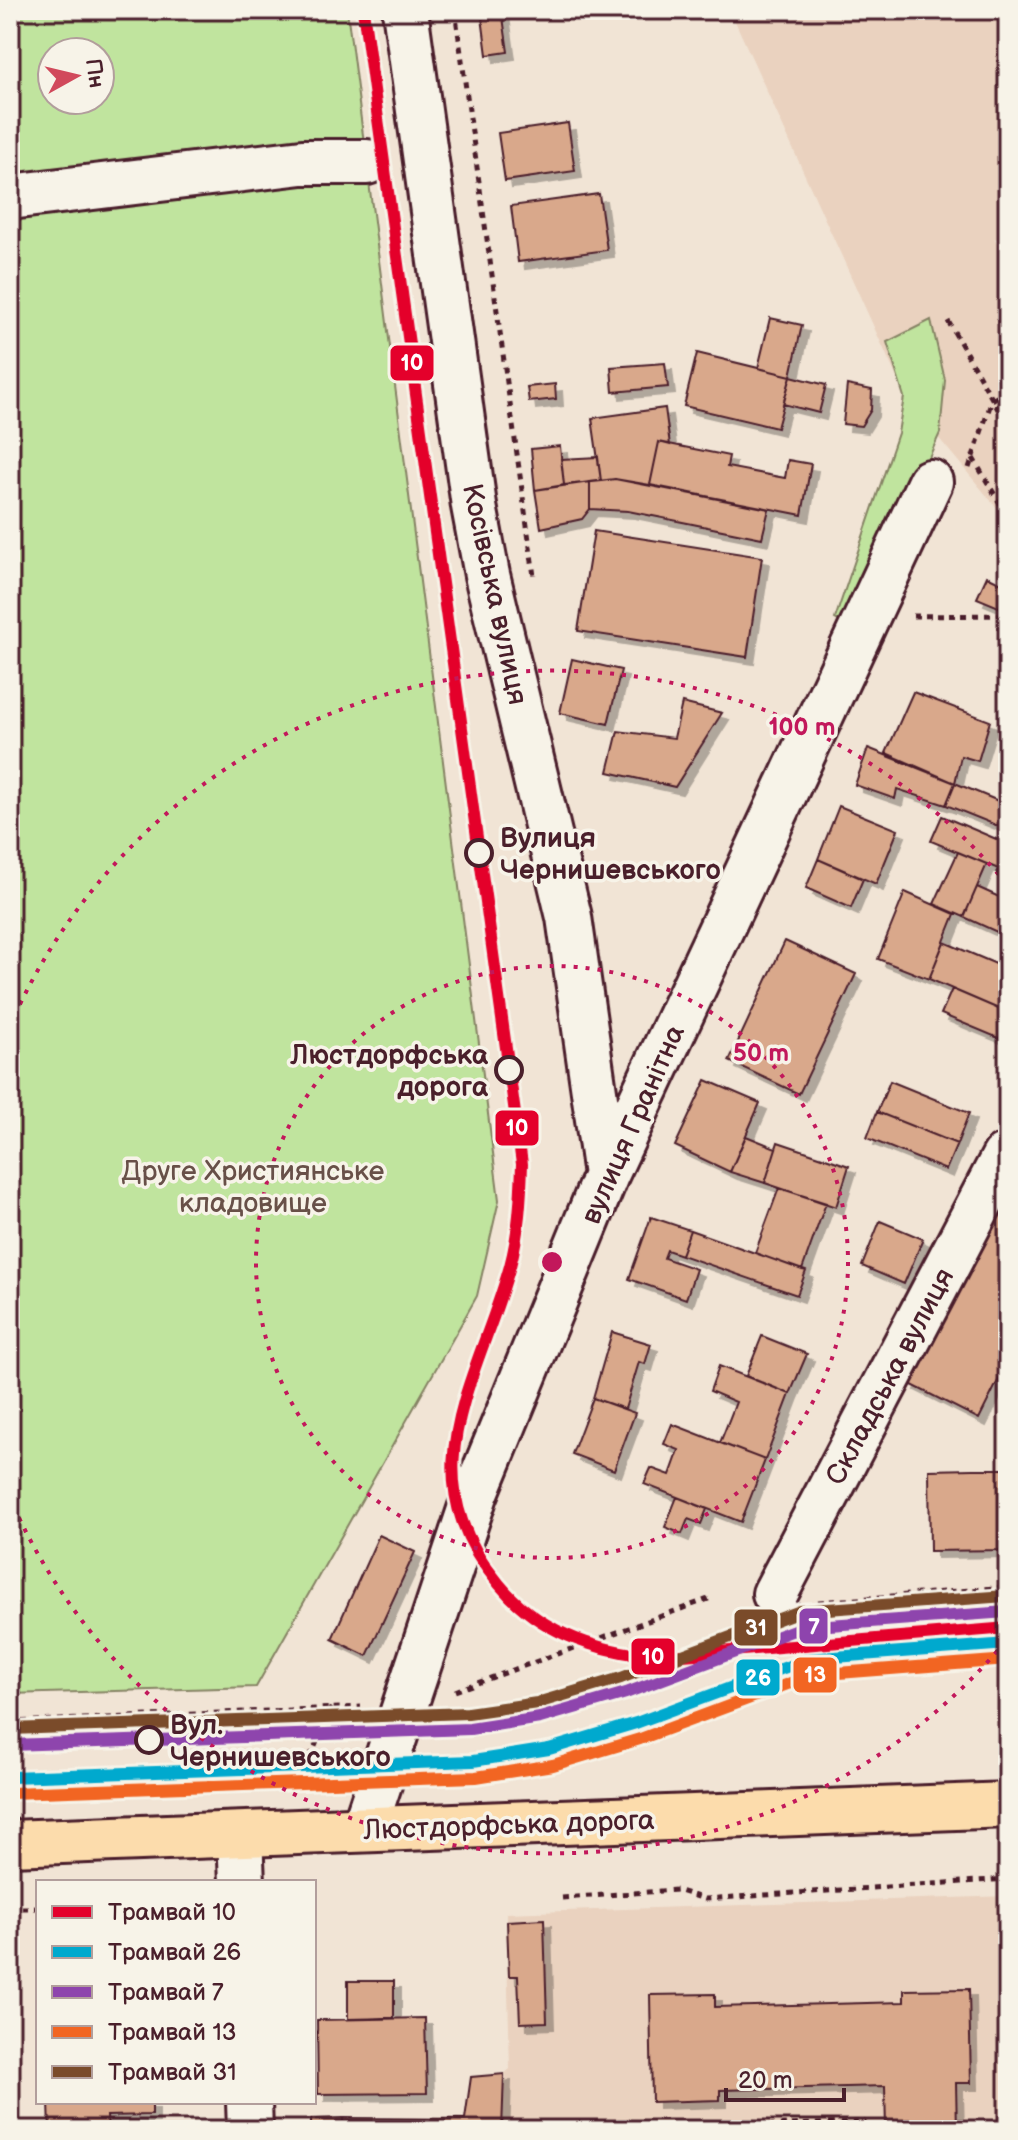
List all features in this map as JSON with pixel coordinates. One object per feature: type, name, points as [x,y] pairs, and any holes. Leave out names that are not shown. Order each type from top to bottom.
[{"type":"main road","name":"Люстдорфська дорога","points":[[10,1843],[240,1837],[364,1829],[1008,1805]]},
{"type":"street","name":"Косівська вулиця","points":[[405,10],[474,506],[487,575],[569,917],[606,1175]]},
{"type":"street","points":[[10,197],[302,162],[367,162]]},
{"type":"street","name":"вулиця Гранітна","points":[[364,1829],[475,1495],[606,1175],[930,482]]},
{"type":"street","name":"Складська вулиця","points":[[775,1594],[1004,1157]]},
{"type":"street","points":[[240,1837],[242,1880]]},
{"type":"street","points":[[249,2104],[250,2130]]},
{"type":"path","points":[[948,321],[1008,427]]},
{"type":"path","points":[[992,400],[1008,390]]},
{"type":"path","points":[[973,457],[1008,517]]},
{"type":"path","points":[[904,616],[1004,615]]},
{"type":"path","points":[[775,1594],[797,1604],[1008,1587]]},
{"type":"path","points":[[403,1709],[587,1646],[711,1598]]},
{"type":"path","points":[[10,1722],[332,1706],[313,1751],[296,1779],[10,1794]]},
{"type":"path","points":[[562,1898],[676,1890],[705,1899],[1008,1879]]},
{"type":"path","points":[[10,1908],[36,1908]]},
{"type":"path","points":[[648,2130],[864,2122],[864,2130]]},
{"type":"shaded area","points":[[730,10],[1008,10],[1008,226],[1001,240],[994,238],[1008,264],[1008,535],[1003,515],[907,400]]},
{"type":"shaded area","points":[[1008,1896],[1008,2130],[502,2130],[504,2074],[510,2069],[506,1913]]},
{"type":"green space","name":"Друге Християнське кладовище","points":[[10,10],[347,10],[499,1200],[477,1296],[256,1687],[10,1694]]},
{"type":"green space","points":[[931,320],[945,380],[940,433],[852,628],[835,619],[898,433],[904,397],[887,342]]},
{"type":"building","points":[[481,10],[502,10],[508,52],[487,55]]},
{"type":"building","points":[[568,123],[575,171],[505,181],[498,133]]},
{"type":"building","points":[[599,194],[607,250],[518,262],[511,206]]},
{"type":"building","points":[[770,318],[802,325],[791,376],[758,368]]},
{"type":"building","points":[[697,353],[791,376],[777,428],[684,406]]},
{"type":"building","points":[[665,363],[668,387],[613,392],[611,367]]},
{"type":"building","points":[[791,376],[826,385],[819,413],[783,404]]},
{"type":"building","points":[[555,384],[556,399],[529,402],[527,387]]},
{"type":"building","points":[[847,385],[872,390],[871,410],[861,426],[843,424]]},
{"type":"building","points":[[665,408],[670,445],[659,442],[650,485],[615,479],[601,481],[592,418]]},
{"type":"building","points":[[659,442],[729,456],[727,467],[785,478],[788,460],[811,464],[802,515],[650,485]]},
{"type":"building","points":[[560,446],[564,485],[535,490],[531,449]]},
{"type":"building","points":[[598,457],[601,481],[564,485],[561,459]]},
{"type":"building","points":[[615,479],[769,509],[762,538],[628,511],[590,509],[590,482]]},
{"type":"building","points":[[590,482],[590,509],[582,519],[541,528],[535,490]]},
{"type":"building","points":[[594,531],[762,557],[747,657],[578,631]]},
{"type":"building","points":[[987,576],[1008,586],[1001,608],[977,598]]},
{"type":"building","points":[[572,659],[621,670],[608,724],[560,713]]},
{"type":"building","points":[[913,692],[990,721],[978,761],[961,756],[955,783],[886,753]]},
{"type":"building","points":[[682,703],[722,713],[675,787],[608,772],[618,731],[674,738]]},
{"type":"building","points":[[868,748],[955,783],[946,805],[897,789],[895,799],[855,785]]},
{"type":"building","points":[[955,783],[1008,805],[1008,830],[946,805]]},
{"type":"building","points":[[839,806],[898,830],[876,884],[818,859]]},
{"type":"building","points":[[942,816],[1008,844],[1008,873],[931,841]]},
{"type":"building","points":[[958,852],[987,864],[964,917],[934,904]]},
{"type":"building","points":[[818,859],[863,879],[851,908],[806,888]]},
{"type":"building","points":[[977,887],[1008,901],[1008,937],[964,917]]},
{"type":"building","points":[[905,892],[955,914],[929,979],[878,959]]},
{"type":"building","points":[[785,941],[856,974],[799,1094],[729,1061]]},
{"type":"building","points":[[944,942],[1008,969],[1008,1013],[929,979]]},
{"type":"building","points":[[952,989],[1008,1013],[1008,1042],[941,1014]]},
{"type":"building","points":[[706,1080],[760,1103],[730,1172],[675,1146]]},
{"type":"building","points":[[890,1081],[969,1113],[957,1144],[877,1112]]},
{"type":"building","points":[[877,1112],[957,1144],[946,1170],[867,1138]]},
{"type":"building","points":[[746,1136],[776,1148],[765,1183],[730,1172]]},
{"type":"building","points":[[778,1142],[849,1166],[836,1207],[765,1183]]},
{"type":"building","points":[[1008,1183],[1008,1361],[979,1419],[908,1383]]},
{"type":"building","points":[[779,1188],[826,1203],[802,1270],[755,1253]]},
{"type":"building","points":[[651,1217],[690,1230],[681,1255],[667,1250],[664,1258],[696,1269],[686,1299],[629,1279]]},
{"type":"building","points":[[880,1221],[923,1239],[904,1284],[862,1266]]},
{"type":"building","points":[[690,1230],[806,1271],[797,1295],[681,1255]]},
{"type":"building","points":[[612,1332],[651,1344],[645,1364],[639,1362],[625,1409],[593,1398]]},
{"type":"building","points":[[762,1336],[807,1354],[790,1394],[746,1376]]},
{"type":"building","points":[[719,1366],[790,1394],[765,1460],[720,1443],[736,1402],[710,1391]]},
{"type":"building","points":[[593,1398],[635,1413],[614,1470],[572,1454]]},
{"type":"building","points":[[672,1424],[765,1460],[741,1522],[644,1484],[651,1468],[670,1475],[679,1450],[664,1444]]},
{"type":"building","points":[[1008,1469],[1008,1550],[930,1551],[929,1470]]},
{"type":"building","points":[[677,1497],[707,1509],[701,1524],[688,1519],[682,1534],[665,1527]]},
{"type":"building","points":[[379,1535],[415,1552],[367,1656],[332,1639]]},
{"type":"building","points":[[544,1919],[547,2022],[520,2023],[518,1976],[509,1976],[507,1921]]},
{"type":"building","points":[[348,1981],[394,1981],[394,2018],[348,2019]]},
{"type":"building","points":[[969,1989],[971,2083],[956,2083],[957,2130],[886,2130],[885,2086],[720,2090],[720,2100],[652,2102],[650,1995],[715,1994],[715,2007],[904,2002],[904,1990]]},
{"type":"building","points":[[425,2018],[427,2093],[318,2094],[317,2020]]},
{"type":"building","points":[[504,2074],[502,2130],[343,2130],[343,2118],[465,2119],[471,2077]]},
{"type":"building","points":[[49,2104],[152,2104],[152,2115],[107,2116],[108,2130],[50,2130]]},
{"type":"building","points":[[343,2118],[343,2130],[311,2130],[311,2119]]},
{"type":"tram line","name":"10","points":[[363,10],[522,1164],[513,1254],[458,1427],[453,1465],[457,1504],[472,1543],[499,1584],[532,1615],[592,1645],[636,1654],[659,1657],[1008,1628]]},
{"type":"tram line","name":"31","points":[[10,1729],[468,1713],[537,1703],[621,1678],[800,1611],[1006,1596]]},
{"type":"tram line","name":"7","points":[[10,1745],[470,1729],[540,1718],[626,1693],[802,1627],[1007,1612]]},
{"type":"tram line","name":"26","points":[[11,1777],[473,1761],[549,1749],[636,1723],[808,1659],[1008,1644]]},
{"type":"tram line","name":"13","points":[[11,1793],[476,1777],[553,1765],[640,1739],[812,1675],[1008,1660]]},
{"type":"place","name":"Вулиця Чернишевського","points":[[479,853]]},
{"type":"place","name":"Люстдорфська дорога","points":[[509,1070]]},
{"type":"place","name":"Вул. Чернишевського","points":[[149,1740]]}]
